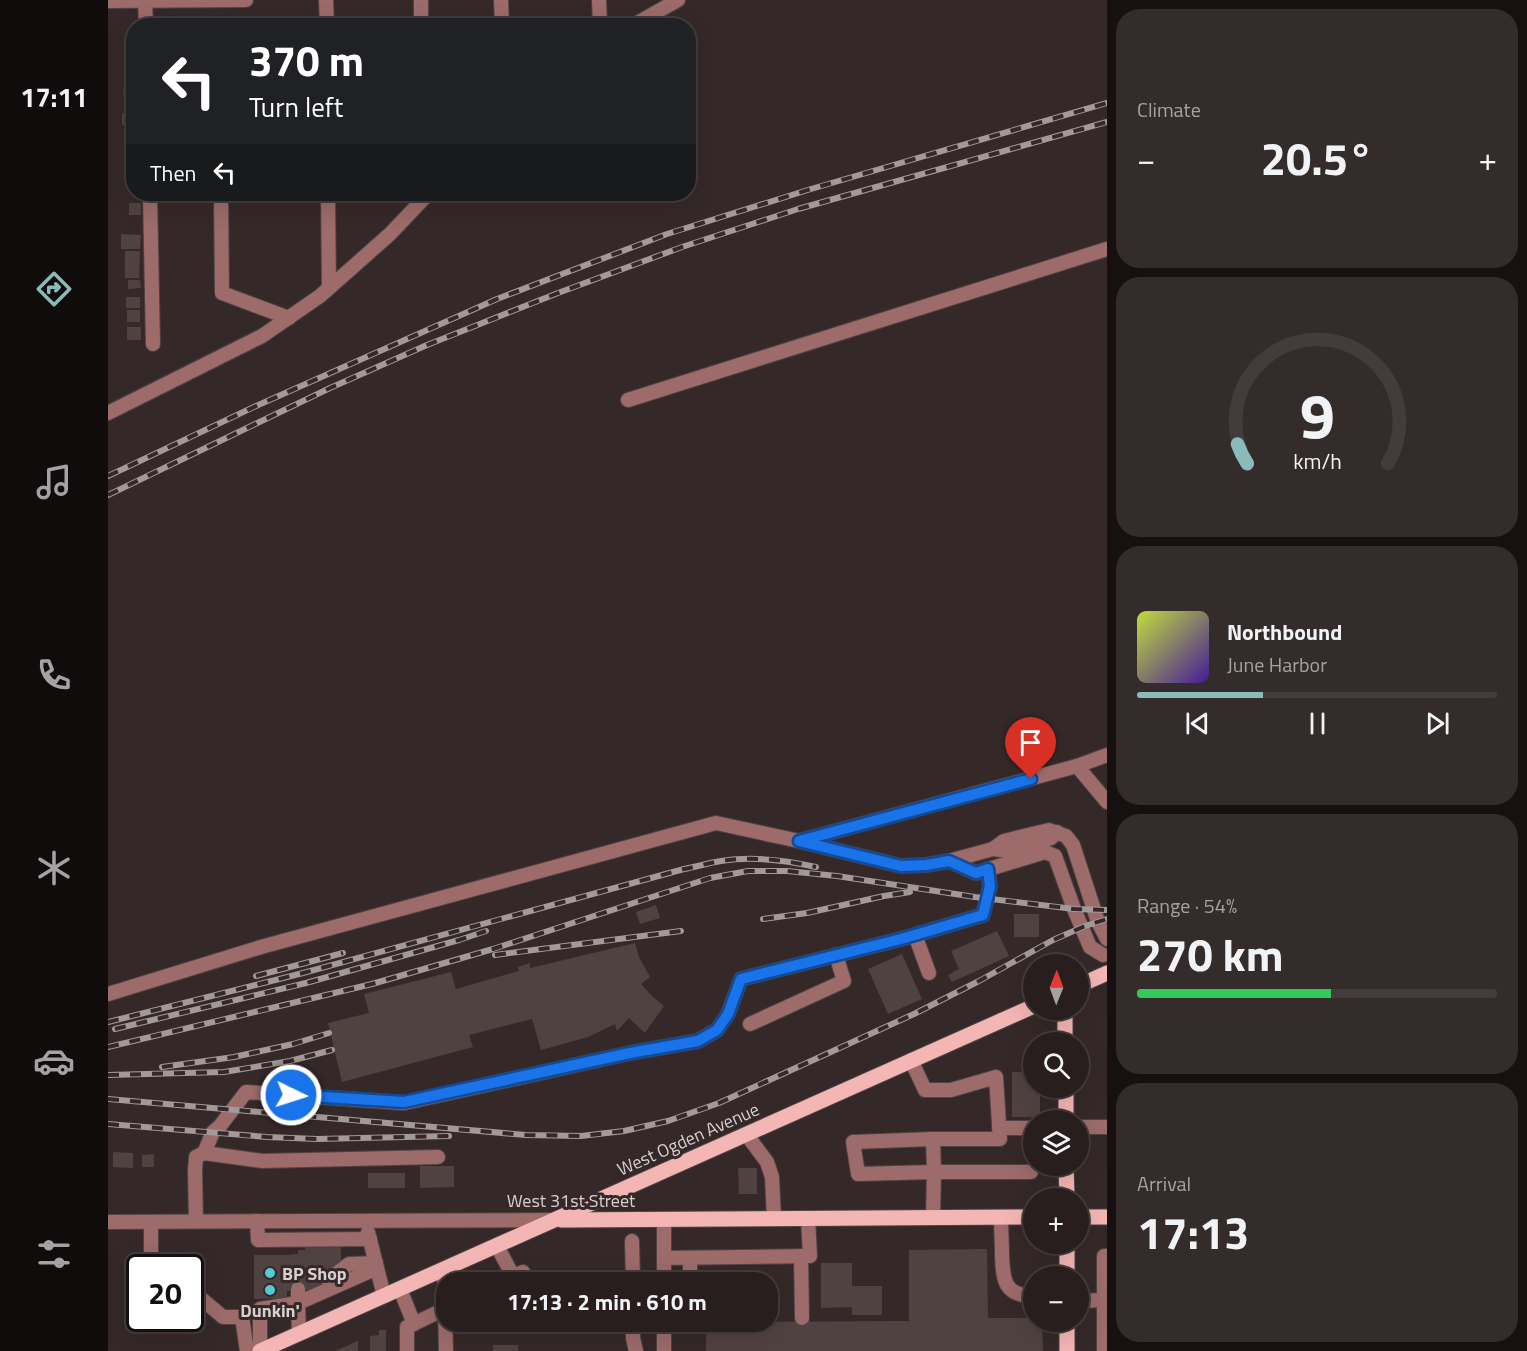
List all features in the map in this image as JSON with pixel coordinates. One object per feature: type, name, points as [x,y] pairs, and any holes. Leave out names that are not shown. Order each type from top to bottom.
[{"type":"main road","points":[[1089,981],[1107,973]]},
{"type":"main road","name":"West Ogden Avenue","points":[[260,1351],[1023,1011]]},
{"type":"main road","name":"West 31st Street","points":[[555,1220],[1023,1217]]},
{"type":"main road","points":[[1089,1217],[1107,1217]]},
{"type":"main road","points":[[1067,1332],[1067,1351]]},
{"type":"street","points":[[108,2],[246,0]]},
{"type":"street","points":[[326,0],[327,18]]},
{"type":"street","points":[[421,0],[421,18]]},
{"type":"street","points":[[501,0],[502,18]]},
{"type":"street","points":[[599,0],[600,18]]},
{"type":"street","points":[[646,18],[678,0]]},
{"type":"street","points":[[145,1],[146,18]]},
{"type":"street","points":[[150,201],[153,344]]},
{"type":"street","points":[[221,201],[222,293],[289,318]]},
{"type":"street","points":[[328,201],[329,288]]},
{"type":"street","points":[[108,413],[262,336],[289,318],[320,296],[390,234],[420,201]]},
{"type":"street","points":[[628,400],[1107,249]]},
{"type":"street","points":[[799,841],[1077,766],[1107,755]]},
{"type":"street","points":[[1077,766],[1107,802]]},
{"type":"street","points":[[108,994],[261,947],[716,823],[901,866],[949,861],[993,849],[1004,841],[1017,837],[1049,830],[1057,832],[1066,836],[1073,845],[1106,951]]},
{"type":"street","points":[[949,861],[976,873],[1045,852],[1056,856],[1074,909],[1090,946],[1106,951]]},
{"type":"street","points":[[204,1153],[213,1132],[246,1092],[404,1102],[630,1053],[698,1041],[717,1030],[728,1014],[741,979],[915,935],[983,915],[990,886],[988,869]]},
{"type":"street","points":[[915,935],[929,973]]},
{"type":"street","points":[[750,1024],[844,981],[836,955]]},
{"type":"street","points":[[911,1060],[925,1090],[951,1090],[996,1077],[1000,1139],[853,1142],[858,1174],[1023,1172]]},
{"type":"street","points":[[1089,1127],[1107,1127],[1107,1121]]},
{"type":"street","points":[[999,1128],[1023,1128]]},
{"type":"street","points":[[746,1134],[767,1162],[772,1177],[774,1218]]},
{"type":"street","points":[[933,1139],[933,1218]]},
{"type":"street","points":[[196,1221],[196,1157],[204,1153],[262,1161],[438,1157]]},
{"type":"street","points":[[1001,1217],[1002,1274],[1005,1285],[1023,1295]]},
{"type":"street","points":[[664,1258],[810,1256],[808,1218]]},
{"type":"street","points":[[664,1219],[664,1272]]},
{"type":"street","name":"West 31st Street","points":[[108,1222],[555,1220]]},
{"type":"street","points":[[257,1221],[258,1240],[369,1239]]},
{"type":"street","points":[[365,1221],[384,1296]]},
{"type":"street","points":[[151,1222],[151,1254]]},
{"type":"street","points":[[297,1240],[297,1254]]},
{"type":"street","points":[[632,1241],[633,1272]]},
{"type":"street","points":[[497,1246],[508,1272]]},
{"type":"street","points":[[801,1256],[802,1318]]},
{"type":"street","points":[[1104,1351],[1104,1256],[1107,1256]]},
{"type":"street","points":[[690,1258],[690,1272]]},
{"type":"street","points":[[328,1280],[345,1261],[376,1266]]},
{"type":"street","points":[[260,1351],[260,1309],[376,1266]]},
{"type":"street","points":[[400,1289],[414,1324]]},
{"type":"street","points":[[298,1296],[298,1334]]},
{"type":"street","points":[[1089,1301],[1104,1300]]},
{"type":"street","points":[[204,1301],[223,1317],[242,1317],[247,1351]]},
{"type":"street","points":[[407,1351],[407,1327],[436,1313]]},
{"type":"street","points":[[446,1332],[446,1351]]},
{"type":"street","points":[[633,1332],[636,1351]]},
{"type":"street","points":[[664,1332],[664,1351]]},
{"type":"building","points":[[124,82],[126,82],[126,95],[123,95]]},
{"type":"building","points":[[122,113],[126,113],[126,125],[122,125]]},
{"type":"building","points":[[129,203],[141,203],[141,215],[129,215]]},
{"type":"building","points":[[121,234],[141,235],[140,249],[121,249]]},
{"type":"building","points":[[125,251],[140,251],[139,278],[125,278]]},
{"type":"building","points":[[128,280],[140,280],[141,288],[128,289]]},
{"type":"building","points":[[126,297],[140,297],[140,308],[126,308]]},
{"type":"building","points":[[127,310],[140,310],[140,322],[127,322]]},
{"type":"building","points":[[127,327],[141,327],[141,340],[127,340]]},
{"type":"building","points":[[656,905],[660,918],[640,924],[636,912]]},
{"type":"building","points":[[1014,914],[1039,914],[1039,937],[1014,937]]},
{"type":"building","points":[[997,931],[1009,956],[952,982],[948,975],[959,969],[951,951]]},
{"type":"building","points":[[635,943],[639,957],[650,977],[641,984],[664,1006],[645,1033],[629,1018],[617,1031],[615,1024],[588,1037],[541,1050],[532,1019],[469,1035],[473,1047],[342,1082],[328,1023],[369,1013],[364,994],[451,972],[456,989],[519,971],[518,967],[530,963],[530,968]]},
{"type":"building","points":[[902,954],[922,999],[888,1014],[868,969]]},
{"type":"building","points":[[1012,1072],[1023,1072],[1023,1098],[1040,1098],[1040,1110],[1023,1110],[1023,1117],[1012,1117]]},
{"type":"building","points":[[113,1152],[133,1153],[133,1168],[113,1167]]},
{"type":"building","points":[[154,1154],[154,1167],[142,1167],[142,1155]]},
{"type":"building","points":[[420,1166],[454,1166],[454,1187],[420,1188]]},
{"type":"building","points":[[738,1168],[757,1168],[757,1194],[739,1194]]},
{"type":"building","points":[[368,1173],[405,1173],[405,1188],[368,1188]]},
{"type":"building","points":[[305,1243],[341,1243],[341,1272],[328,1291],[287,1291],[287,1298],[254,1299],[254,1255],[305,1255]]},
{"type":"building","points":[[987,1249],[988,1318],[1023,1318],[1023,1332],[1042,1332],[1043,1351],[706,1351],[706,1332],[778,1332],[778,1322],[909,1321],[909,1250]]},
{"type":"building","points":[[821,1263],[852,1263],[852,1286],[882,1286],[882,1315],[852,1315],[852,1307],[821,1308]]},
{"type":"building","points":[[379,1330],[386,1330],[386,1351],[370,1351],[370,1336],[379,1335]]},
{"type":"building","points":[[358,1341],[358,1351],[335,1351]]},
{"type":"building","points":[[493,1345],[518,1345],[518,1351],[493,1351]]},
{"type":"tunnel","points":[[297,1254],[298,1289]]},
{"type":"tunnel","points":[[298,1257],[340,1257]]},
{"type":"tunnel","points":[[298,1280],[328,1280]]},
{"type":"railway","points":[[108,476],[256,406],[497,299],[667,234],[811,189],[1107,103]]},
{"type":"railway","points":[[108,495],[330,388],[427,345],[558,293],[682,247],[798,209],[1107,122]]},
{"type":"railway","points":[[108,1022],[303,973],[711,863],[757,859],[816,867]]},
{"type":"railway","points":[[108,1047],[372,984],[493,949],[710,878],[748,871],[787,871],[837,876],[975,897],[1074,909],[1107,910]]},
{"type":"railway","points":[[763,919],[807,913],[910,892]]},
{"type":"railway","points":[[108,1099],[526,1135],[581,1136],[624,1131],[668,1121],[719,1103],[914,1014],[1053,940],[1107,919]]},
{"type":"railway","points":[[115,1029],[306,983],[486,931]]},
{"type":"railway","points":[[495,955],[681,931]]},
{"type":"railway","points":[[256,976],[343,953]]},
{"type":"railway","points":[[162,1067],[234,1057],[293,1044],[329,1033]]},
{"type":"railway","points":[[108,1075],[224,1072],[290,1061],[332,1050]]},
{"type":"railway","points":[[108,1124],[317,1139],[449,1136]]},
{"type":"place","name":"BP Shop","points":[[270,1273]]},
{"type":"place","name":"Dunkin'","points":[[270,1290]]},
{"type":"route","points":[[291,1095],[404,1102],[630,1053],[698,1041],[717,1030],[728,1014],[741,979],[901,939],[983,915],[990,886],[988,869],[976,873],[949,861],[901,866],[799,841],[1031,779]]}]
